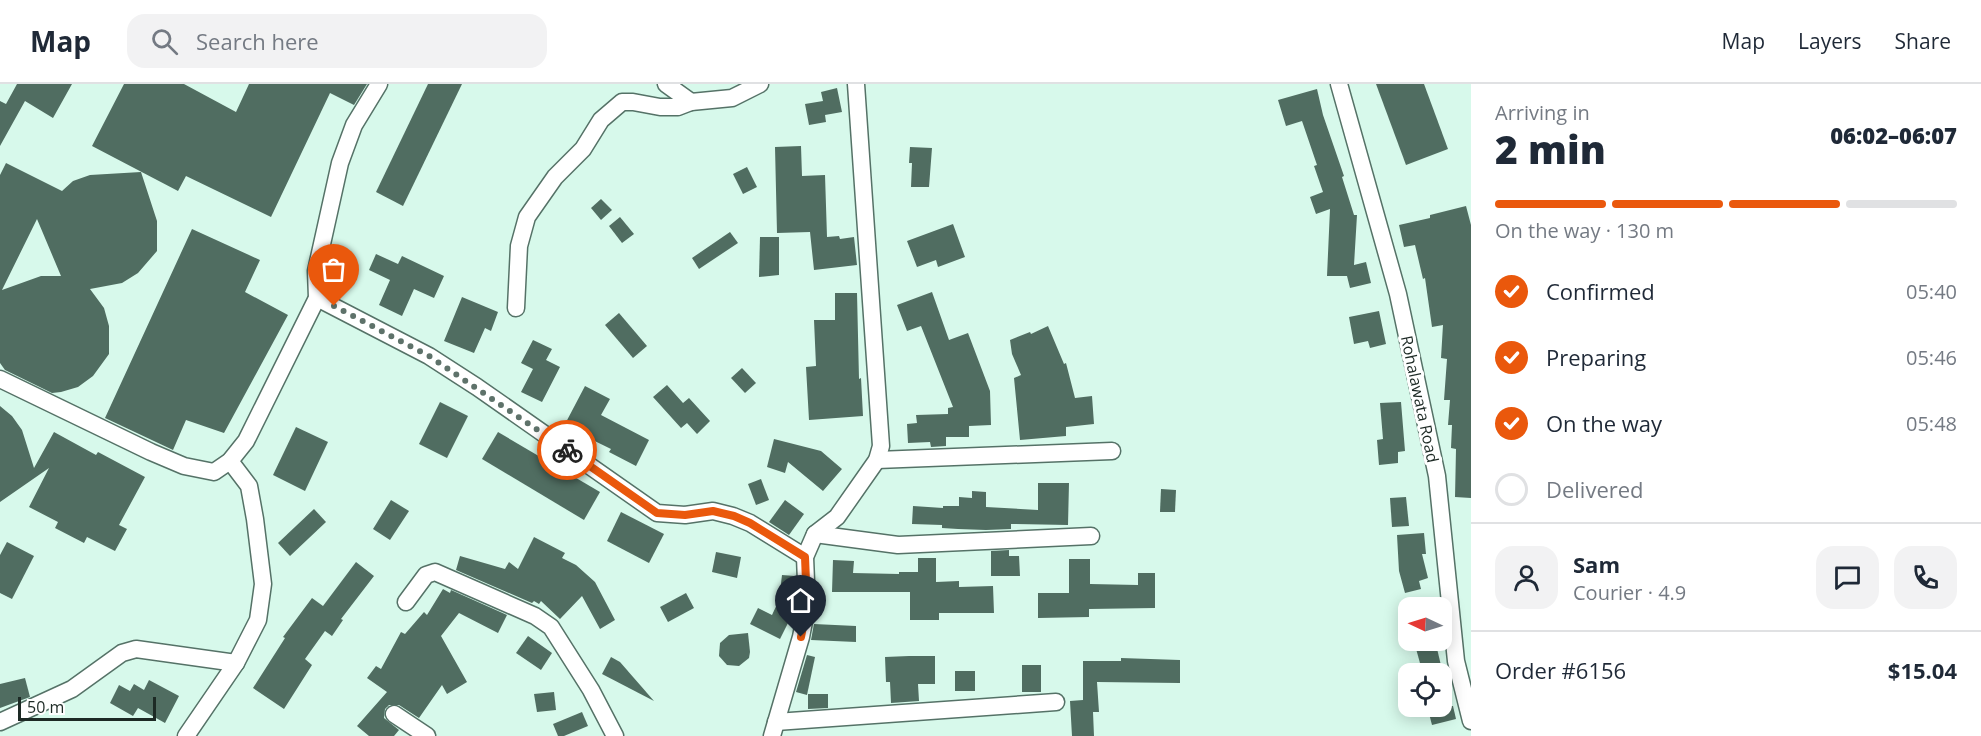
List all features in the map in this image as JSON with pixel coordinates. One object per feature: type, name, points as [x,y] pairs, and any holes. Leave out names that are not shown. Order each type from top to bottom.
[{"type":"street","points":[[0,379],[184,466],[214,472],[230,461],[246,441],[317,298],[316,271],[340,164],[354,125],[379,84]]},
{"type":"street","points":[[666,84],[691,102]]},
{"type":"street","points":[[516,308],[519,246],[527,217],[555,177],[583,149],[601,120],[622,102],[678,107],[691,102],[732,98],[760,84]]},
{"type":"street","points":[[774,729],[801,637],[807,606],[805,557],[815,534],[837,517],[877,460],[881,446],[856,84]]},
{"type":"street","name":"Rohalawata Road","points":[[1339,84],[1398,294],[1437,476],[1456,661],[1471,721]]},
{"type":"street","points":[[317,298],[429,356],[657,513],[685,515],[713,511],[734,516],[750,523],[805,557]]},
{"type":"street","points":[[877,460],[1112,451]]},
{"type":"street","points":[[186,736],[236,663],[258,620],[263,584],[255,519],[249,486],[230,461]]},
{"type":"street","points":[[815,534],[898,545],[1091,536]]},
{"type":"street","points":[[406,602],[426,576],[435,572],[535,616],[551,627],[591,690],[615,736]]},
{"type":"street","points":[[0,722],[72,689],[122,653],[136,649],[236,663]]},
{"type":"street","points":[[774,729],[801,721],[1056,702]]},
{"type":"street","points":[[394,714],[427,736]]},
{"type":"street","points":[[801,721],[812,736]]},
{"type":"building","points":[[17,84],[72,84],[53,118],[25,101],[0,146],[0,101],[6,104]]},
{"type":"building","points":[[124,84],[184,84],[236,112],[249,84],[367,84],[354,105],[330,93],[271,217],[186,176],[178,191],[92,146]]},
{"type":"building","points":[[428,84],[462,84],[403,206],[376,192]]},
{"type":"building","points":[[1376,84],[1424,84],[1448,149],[1406,165]]},
{"type":"building","points":[[837,88],[842,112],[825,115],[826,122],[809,125],[805,104],[823,101],[821,92]]},
{"type":"building","points":[[1317,89],[1354,215],[1357,215],[1354,265],[1366,262],[1371,283],[1350,288],[1347,276],[1327,276],[1330,209],[1316,214],[1310,197],[1323,192],[1314,166],[1317,165],[1302,121],[1286,126],[1278,100]]},
{"type":"building","points":[[801,146],[802,176],[825,175],[827,237],[839,236],[840,239],[854,237],[857,265],[814,270],[810,232],[777,233],[775,147]]},
{"type":"building","points":[[910,147],[932,148],[929,187],[911,187]]},
{"type":"building","points":[[6,163],[62,191],[73,181],[90,175],[141,172],[157,221],[157,251],[138,273],[122,283],[90,289],[104,308],[109,326],[109,354],[93,376],[78,387],[52,393],[5,370],[0,363],[0,175]],"holes":[[[37,219],[61,276],[41,276],[2,290]]]},
{"type":"building","points":[[747,167],[757,187],[743,194],[733,174]]},
{"type":"building","points":[[601,199],[612,210],[601,220],[591,208]]},
{"type":"building","points":[[1466,206],[1471,225],[1471,498],[1455,497],[1456,449],[1451,448],[1452,425],[1448,425],[1450,400],[1444,400],[1447,359],[1441,358],[1443,325],[1432,327],[1425,278],[1423,279],[1415,245],[1404,247],[1399,225]]},
{"type":"building","points":[[620,217],[634,234],[622,243],[609,226]]},
{"type":"building","points":[[953,224],[965,257],[938,267],[936,260],[917,267],[907,241]]},
{"type":"building","points":[[192,229],[260,260],[245,292],[288,315],[224,433],[186,420],[173,450],[105,418]]},
{"type":"building","points":[[730,232],[738,243],[699,269],[692,258]]},
{"type":"building","points":[[760,237],[779,237],[779,275],[759,277]]},
{"type":"building","points":[[376,254],[398,264],[402,256],[444,276],[434,298],[414,289],[402,316],[379,305],[390,280],[369,270]]},
{"type":"building","points":[[932,292],[949,340],[968,333],[990,391],[991,425],[969,426],[969,437],[946,437],[946,446],[931,447],[930,442],[908,443],[907,424],[917,423],[916,415],[948,414],[948,408],[953,407],[921,326],[907,331],[897,305]]},
{"type":"building","points":[[835,293],[857,293],[859,379],[861,378],[863,416],[809,420],[806,367],[816,366],[814,320],[835,320]]},
{"type":"building","points":[[462,297],[498,312],[491,331],[485,328],[474,353],[444,341]]},
{"type":"building","points":[[1379,311],[1386,344],[1370,348],[1368,341],[1354,344],[1349,317]]},
{"type":"building","points":[[619,313],[647,346],[633,358],[605,325]]},
{"type":"building","points":[[1048,326],[1064,364],[1066,363],[1075,398],[1092,396],[1094,424],[1066,427],[1066,436],[1020,440],[1014,378],[1021,375],[1012,354],[1010,340]]},
{"type":"building","points":[[533,340],[552,349],[546,360],[560,367],[542,402],[521,392],[533,369],[521,363]]},
{"type":"building","points":[[742,368],[756,383],[745,393],[731,378]]},
{"type":"building","points":[[667,385],[683,403],[689,398],[710,421],[697,434],[687,423],[681,428],[653,397]]},
{"type":"building","points":[[585,386],[610,399],[601,415],[649,440],[636,466],[609,452],[611,449],[564,426]]},
{"type":"building","points":[[440,402],[468,416],[447,458],[419,444]]},
{"type":"building","points":[[1401,402],[1405,451],[1398,452],[1398,463],[1379,465],[1377,440],[1383,439],[1380,403]]},
{"type":"building","points":[[0,406],[12,416],[22,430],[34,468],[54,432],[96,455],[98,452],[145,477],[119,525],[127,529],[115,551],[87,537],[84,543],[55,528],[58,522],[29,507],[49,468],[0,502]]},
{"type":"building","points":[[296,427],[328,442],[305,491],[273,475]]},
{"type":"building","points":[[498,432],[600,492],[584,520],[482,459]]},
{"type":"building","points":[[774,439],[821,451],[842,469],[823,491],[788,462],[785,473],[767,467]]},
{"type":"building","points":[[761,479],[769,500],[756,505],[748,484]]},
{"type":"building","points":[[1038,483],[1069,483],[1068,525],[1011,524],[1011,529],[986,530],[912,524],[913,506],[943,508],[943,506],[959,506],[959,497],[972,498],[972,491],[986,492],[986,507],[1038,510]]},
{"type":"building","points":[[1161,489],[1176,490],[1175,512],[1160,512]]},
{"type":"building","points":[[1406,497],[1409,526],[1392,527],[1390,498]]},
{"type":"building","points":[[391,500],[409,511],[390,540],[373,529]]},
{"type":"building","points":[[785,500],[804,514],[789,535],[769,522]]},
{"type":"building","points":[[314,509],[326,522],[290,556],[278,543]]},
{"type":"building","points":[[621,512],[664,534],[649,563],[607,541]]},
{"type":"building","points":[[1424,533],[1426,554],[1422,554],[1428,578],[1419,581],[1421,589],[1405,593],[1399,571],[1397,535]]},
{"type":"building","points":[[534,537],[565,553],[562,558],[576,565],[595,582],[615,620],[600,629],[582,596],[560,619],[541,601],[539,604],[534,601],[532,603],[456,570],[460,556],[505,569],[509,562],[518,569]]},
{"type":"building","points":[[7,542],[34,556],[12,599],[0,593],[0,555]]},
{"type":"building","points":[[1009,550],[1009,556],[1019,556],[1020,576],[991,576],[991,551]]},
{"type":"building","points":[[716,552],[741,557],[737,578],[712,572]]},
{"type":"building","points":[[918,558],[936,558],[936,582],[959,581],[959,587],[993,586],[994,613],[939,613],[939,620],[910,620],[910,592],[832,592],[833,560],[854,561],[853,573],[899,574],[899,572],[918,572]]},
{"type":"building","points":[[1069,559],[1090,559],[1090,584],[1138,585],[1138,573],[1155,573],[1155,608],[1089,609],[1089,617],[1038,618],[1038,593],[1069,593]]},
{"type":"building","points":[[356,562],[374,576],[341,619],[343,620],[332,636],[325,631],[305,659],[312,665],[284,709],[253,688],[285,638],[283,637],[312,598],[323,606]]},
{"type":"building","points":[[782,575],[795,576],[793,608],[795,609],[780,639],[750,624],[758,608],[772,615],[779,600]]},
{"type":"building","points":[[443,589],[450,593],[451,590],[507,615],[498,633],[459,613],[441,636],[467,682],[447,694],[442,685],[419,718],[399,705],[389,705],[385,709],[384,718],[399,730],[394,736],[369,736],[357,726],[387,692],[367,678],[376,666],[381,669],[401,632],[405,634],[424,612],[427,615]]},
{"type":"building","points":[[686,593],[694,608],[668,622],[660,607]]},
{"type":"building","points":[[814,624],[856,626],[856,642],[811,640]]},
{"type":"building","points":[[748,633],[749,658],[739,666],[727,665],[719,656],[720,643],[729,635]]},
{"type":"building","points":[[528,636],[552,653],[541,670],[516,653]]},
{"type":"building","points":[[1417,651],[1438,651],[1440,663],[1420,663]]},
{"type":"building","points":[[807,655],[815,657],[807,695],[796,692]]},
{"type":"building","points":[[935,656],[935,684],[918,684],[919,701],[891,703],[890,682],[886,682],[885,657]]},
{"type":"building","points":[[611,657],[620,662],[654,701],[602,674]]},
{"type":"building","points":[[1121,658],[1180,660],[1180,683],[1097,682],[1099,712],[1093,712],[1094,736],[1072,736],[1070,701],[1083,700],[1083,661],[1121,661]]},
{"type":"building","points":[[1022,665],[1041,665],[1041,692],[1022,692]]},
{"type":"building","points":[[955,671],[975,671],[975,691],[955,691]]},
{"type":"building","points":[[25,678],[30,697],[0,708],[0,684]]},
{"type":"building","points":[[149,680],[179,696],[165,723],[138,708],[133,716],[110,703],[119,685],[130,691],[134,684],[144,690]]},
{"type":"building","points":[[554,692],[556,710],[537,712],[534,694]]},
{"type":"building","points":[[808,694],[828,694],[828,708],[808,709]]},
{"type":"building","points":[[1453,706],[1456,719],[1432,725],[1430,717],[1452,717]]},
{"type":"building","points":[[582,712],[588,726],[564,736],[558,736],[553,724]]},
{"type":"way so far","points":[[334,306],[429,356],[567,450]]},
{"type":"route","points":[[567,450],[657,513],[685,515],[713,511],[734,516],[750,523],[805,557],[807,606],[801,637]]}]
